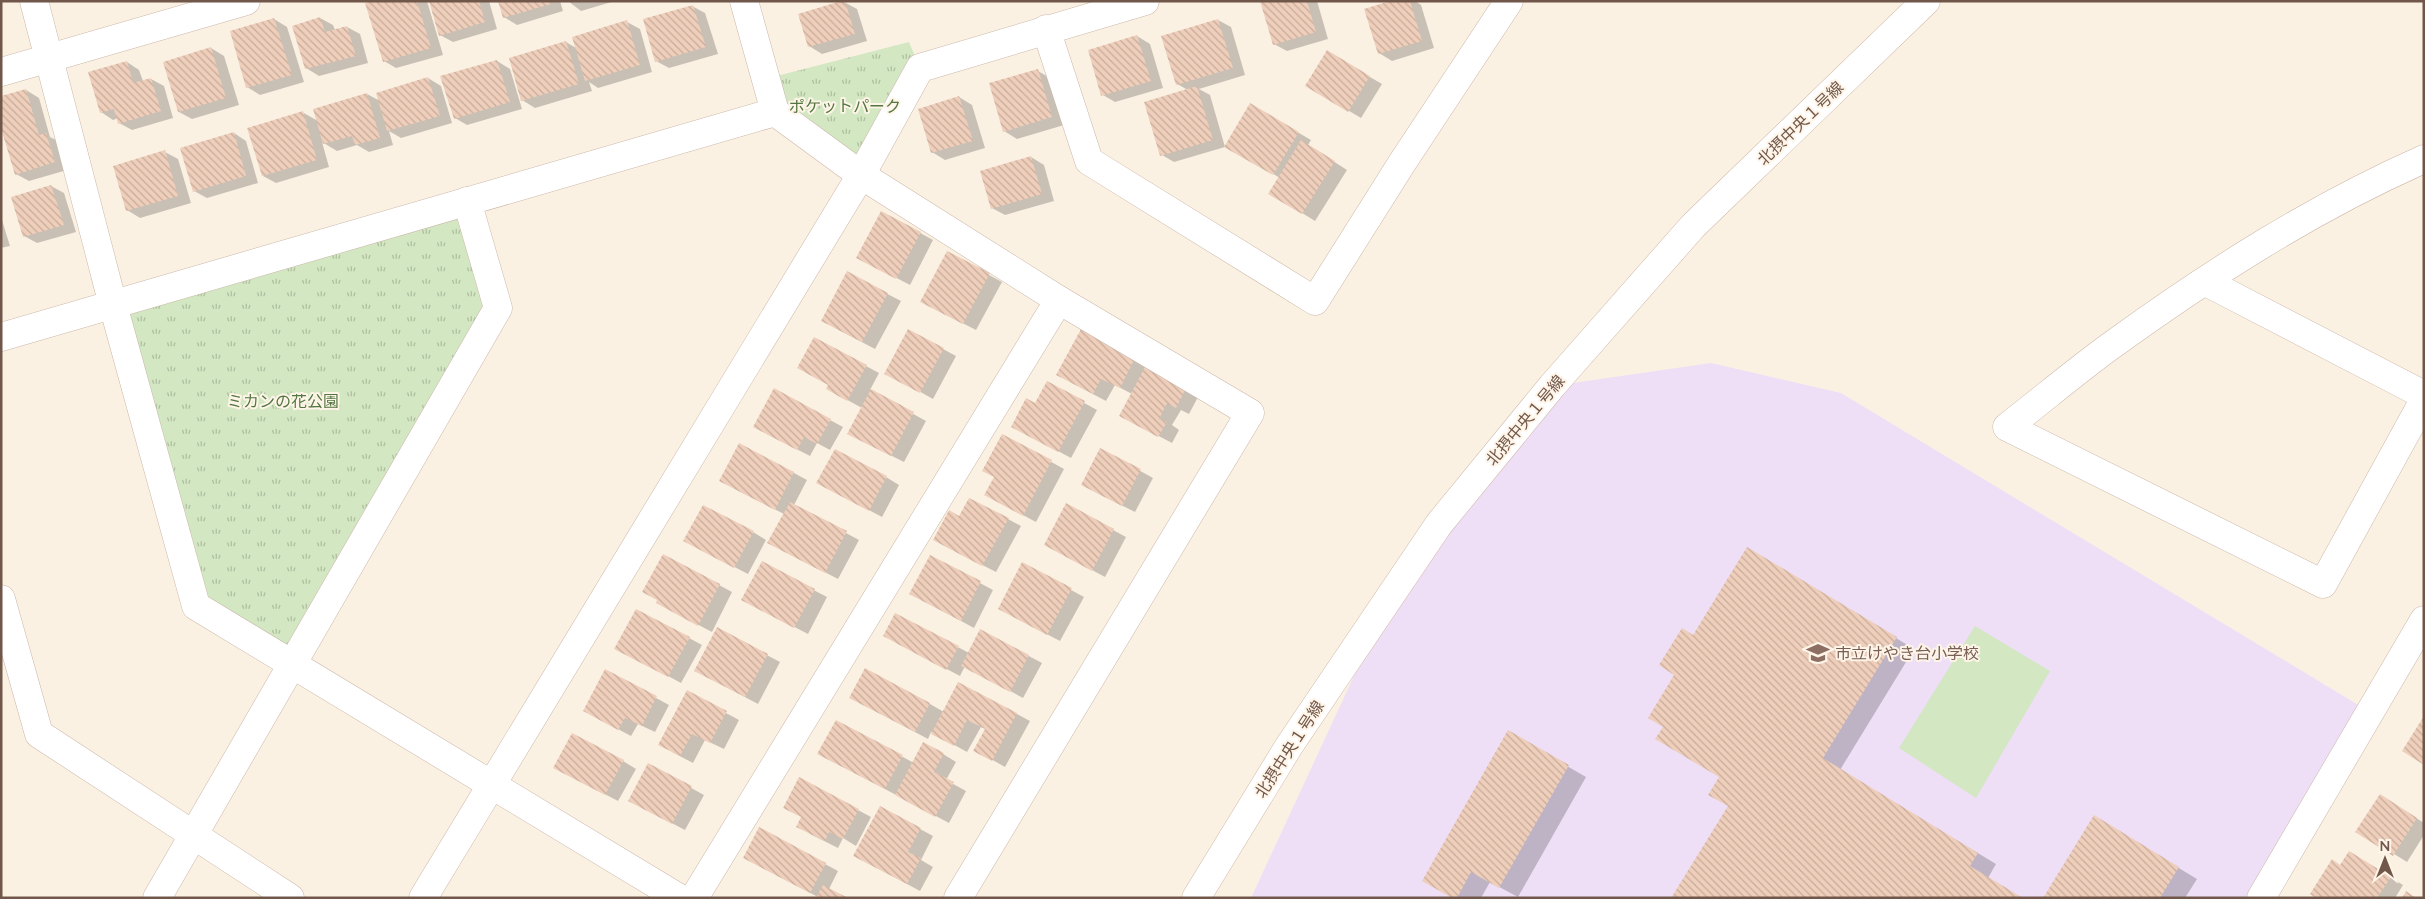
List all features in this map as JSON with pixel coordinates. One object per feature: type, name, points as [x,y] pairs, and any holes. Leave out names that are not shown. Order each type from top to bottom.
[{"type":"street","points":[[34,1],[113,305],[196,606],[679,898]]},
{"type":"street","points":[[1,72],[246,1]]},
{"type":"street","points":[[744,1],[775,112],[861,175],[1059,300],[1250,414],[958,898]]},
{"type":"street","points":[[423,898],[861,175],[920,68],[1145,1]]},
{"type":"street","points":[[1046,29],[1090,161],[1315,301],[1402,163],[1509,1]]},
{"type":"street","name":"北摂中央１号線","points":[[1196,898],[1290,746],[1439,524],[1552,386],[1692,226],[1926,1]]},
{"type":"street","points":[[1,337],[775,112]]},
{"type":"street","points":[[2424,159],[2367,184],[2289,227],[2111,346],[2007,427],[2323,584],[2424,400]]},
{"type":"street","points":[[157,898],[192,834],[498,308],[467,201]]},
{"type":"street","points":[[2206,282],[2424,394]]},
{"type":"street","points":[[694,898],[1059,300]]},
{"type":"street","points":[[1,599],[39,734],[290,898]]},
{"type":"street","points":[[2261,898],[2424,620]]},
{"type":"shaded area","name":"市立けやき台小学校","points":[[1711,363],[1841,393],[2370,712],[2261,898],[1251,898],[1392,594],[1552,386]]},
{"type":"green space","name":"ポケットパーク","points":[[909,42],[920,68],[861,175],[775,112],[765,79]]},
{"type":"green space","name":"ミカンの花公園","points":[[467,201],[498,308],[291,664],[196,606],[113,305]]},
{"type":"green space","points":[[1975,626],[2050,671],[1976,798],[1899,748]]},
{"type":"building","points":[[373,1],[417,1],[431,48],[383,62],[365,3]]},
{"type":"building","points":[[429,1],[479,1],[485,22],[439,36]]},
{"type":"building","points":[[498,1],[550,1],[551,4],[503,18]]},
{"type":"building","points":[[845,1],[855,34],[808,47],[798,14]]},
{"type":"building","points":[[1260,1],[1307,1],[1316,32],[1273,45]]},
{"type":"building","points":[[1390,1],[1410,1],[1422,41],[1378,54],[1364,9]]},
{"type":"building","points":[[693,5],[706,47],[655,62],[643,19]]},
{"type":"building","points":[[320,17],[325,32],[347,26],[356,56],[305,69],[292,26]]},
{"type":"building","points":[[274,18],[292,75],[246,88],[230,31]]},
{"type":"building","points":[[1218,19],[1233,68],[1176,85],[1161,36]]},
{"type":"building","points":[[627,20],[640,65],[585,81],[572,37]]},
{"type":"building","points":[[1137,35],[1151,81],[1101,96],[1088,50]]},
{"type":"building","points":[[566,41],[579,84],[521,101],[509,58]]},
{"type":"building","points":[[211,47],[226,98],[178,112],[163,62]]},
{"type":"building","points":[[1327,50],[1370,76],[1348,112],[1305,86]]},
{"type":"building","points":[[497,60],[510,102],[454,119],[440,76]]},
{"type":"building","points":[[127,61],[133,83],[151,78],[161,111],[118,124],[114,109],[100,113],[88,72]]},
{"type":"building","points":[[1038,69],[1052,117],[1003,132],[989,83]]},
{"type":"building","points":[[428,77],[440,116],[387,131],[376,93]]},
{"type":"building","points":[[1197,86],[1213,140],[1160,156],[1144,102]]},
{"type":"building","points":[[26,89],[39,135],[46,133],[55,162],[15,175],[1,128],[1,96]]},
{"type":"building","points":[[367,93],[380,138],[355,145],[352,136],[323,144],[313,109]]},
{"type":"building","points":[[959,96],[973,141],[931,153],[918,109]]},
{"type":"building","points":[[1250,103],[1299,132],[1273,175],[1224,147]]},
{"type":"building","points":[[303,111],[317,160],[262,176],[247,128]]},
{"type":"building","points":[[234,132],[246,176],[193,192],[180,148]]},
{"type":"building","points":[[1301,140],[1335,161],[1302,214],[1268,194]]},
{"type":"building","points":[[165,150],[178,196],[126,211],[113,166]]},
{"type":"building","points":[[1031,156],[1042,194],[991,209],[980,171]]},
{"type":"building","points":[[51,185],[64,225],[23,237],[11,197]]},
{"type":"building","points":[[881,211],[921,232],[896,279],[856,258]]},
{"type":"building","points":[[947,251],[990,273],[963,324],[920,302]]},
{"type":"building","points":[[847,271],[888,293],[862,342],[821,321]]},
{"type":"building","points":[[908,329],[944,348],[920,393],[884,374]]},
{"type":"building","points":[[1081,329],[1135,358],[1120,388],[1101,379],[1093,394],[1056,375]]},
{"type":"building","points":[[814,337],[867,365],[847,401],[826,389],[828,385],[797,368]]},
{"type":"building","points":[[1145,367],[1186,388],[1176,408],[1167,403],[1159,419],[1167,422],[1158,437],[1119,416]]},
{"type":"building","points":[[1047,381],[1085,401],[1058,452],[1011,427],[1026,398],[1035,403]]},
{"type":"building","points":[[774,388],[831,419],[817,444],[804,437],[797,450],[753,427]]},
{"type":"building","points":[[871,389],[914,412],[891,456],[847,434]]},
{"type":"building","points":[[1002,434],[1052,460],[1023,516],[984,495],[994,477],[982,471]]},
{"type":"building","points":[[739,443],[794,472],[775,510],[719,481]]},
{"type":"building","points":[[1100,448],[1141,469],[1122,506],[1081,485]]},
{"type":"building","points":[[835,449],[887,476],[869,511],[816,483]]},
{"type":"building","points":[[969,498],[1009,518],[982,566],[933,540],[949,510],[959,516]]},
{"type":"building","points":[[790,502],[847,531],[825,573],[767,543]]},
{"type":"building","points":[[1066,503],[1114,529],[1092,571],[1044,545]]},
{"type":"building","points":[[703,505],[754,531],[734,568],[683,541]]},
{"type":"building","points":[[1747,547],[1897,637],[1823,758],[1978,853],[1970,866],[2023,898],[1671,898],[1728,806],[1708,795],[1719,777],[1655,739],[1663,727],[1648,718],[1674,675],[1659,665],[1682,628],[1693,635]]},
{"type":"building","points":[[663,554],[720,584],[698,626],[656,603],[657,600],[642,592]]},
{"type":"building","points":[[930,555],[981,581],[961,621],[909,594]]},
{"type":"building","points":[[762,561],[815,589],[794,628],[741,600]]},
{"type":"building","points":[[1022,562],[1072,588],[1047,635],[998,609]]},
{"type":"building","points":[[636,609],[690,637],[668,677],[614,649]]},
{"type":"building","points":[[895,613],[959,646],[946,670],[883,636]]},
{"type":"building","points":[[717,627],[768,654],[745,697],[694,671]]},
{"type":"building","points":[[980,629],[1029,655],[1010,692],[961,666]]},
{"type":"building","points":[[865,668],[930,703],[915,732],[849,698]]},
{"type":"building","points":[[605,669],[657,696],[642,726],[625,718],[618,730],[583,711]]},
{"type":"building","points":[[958,682],[1017,713],[992,761],[973,751],[985,729],[967,720],[954,746],[931,734]]},
{"type":"building","points":[[687,690],[727,711],[710,743],[692,734],[680,756],[658,745]]},
{"type":"building","points":[[2424,716],[2424,765],[2402,751]]},
{"type":"building","points":[[836,720],[903,755],[885,789],[817,754]]},
{"type":"building","points":[[1508,730],[1569,765],[1499,888],[1471,872],[1457,898],[1452,898],[1422,881]]},
{"type":"building","points":[[572,733],[624,760],[605,795],[553,768]]},
{"type":"building","points":[[923,742],[944,753],[934,772],[954,782],[935,817],[895,795]]},
{"type":"building","points":[[648,763],[692,786],[672,824],[628,801]]},
{"type":"building","points":[[799,777],[859,809],[843,839],[829,832],[825,841],[796,827],[801,817],[783,808]]},
{"type":"building","points":[[2380,794],[2417,818],[2393,856],[2355,832]]},
{"type":"building","points":[[880,806],[921,828],[908,852],[921,858],[907,884],[853,856]]},
{"type":"building","points":[[2094,815],[2179,867],[2160,898],[2043,898]]},
{"type":"building","points":[[759,827],[826,863],[810,893],[743,858]]},
{"type":"building","points":[[2349,851],[2391,877],[2377,898],[2316,898],[2310,894],[2332,859],[2340,865]]},
{"type":"building","points":[[823,885],[848,898],[816,898]]},
{"type":"building","points":[[2406,891],[2416,898],[2402,898]]},
{"type":"place","name":"市立けやき台小学校","points":[[1818,653]]}]
